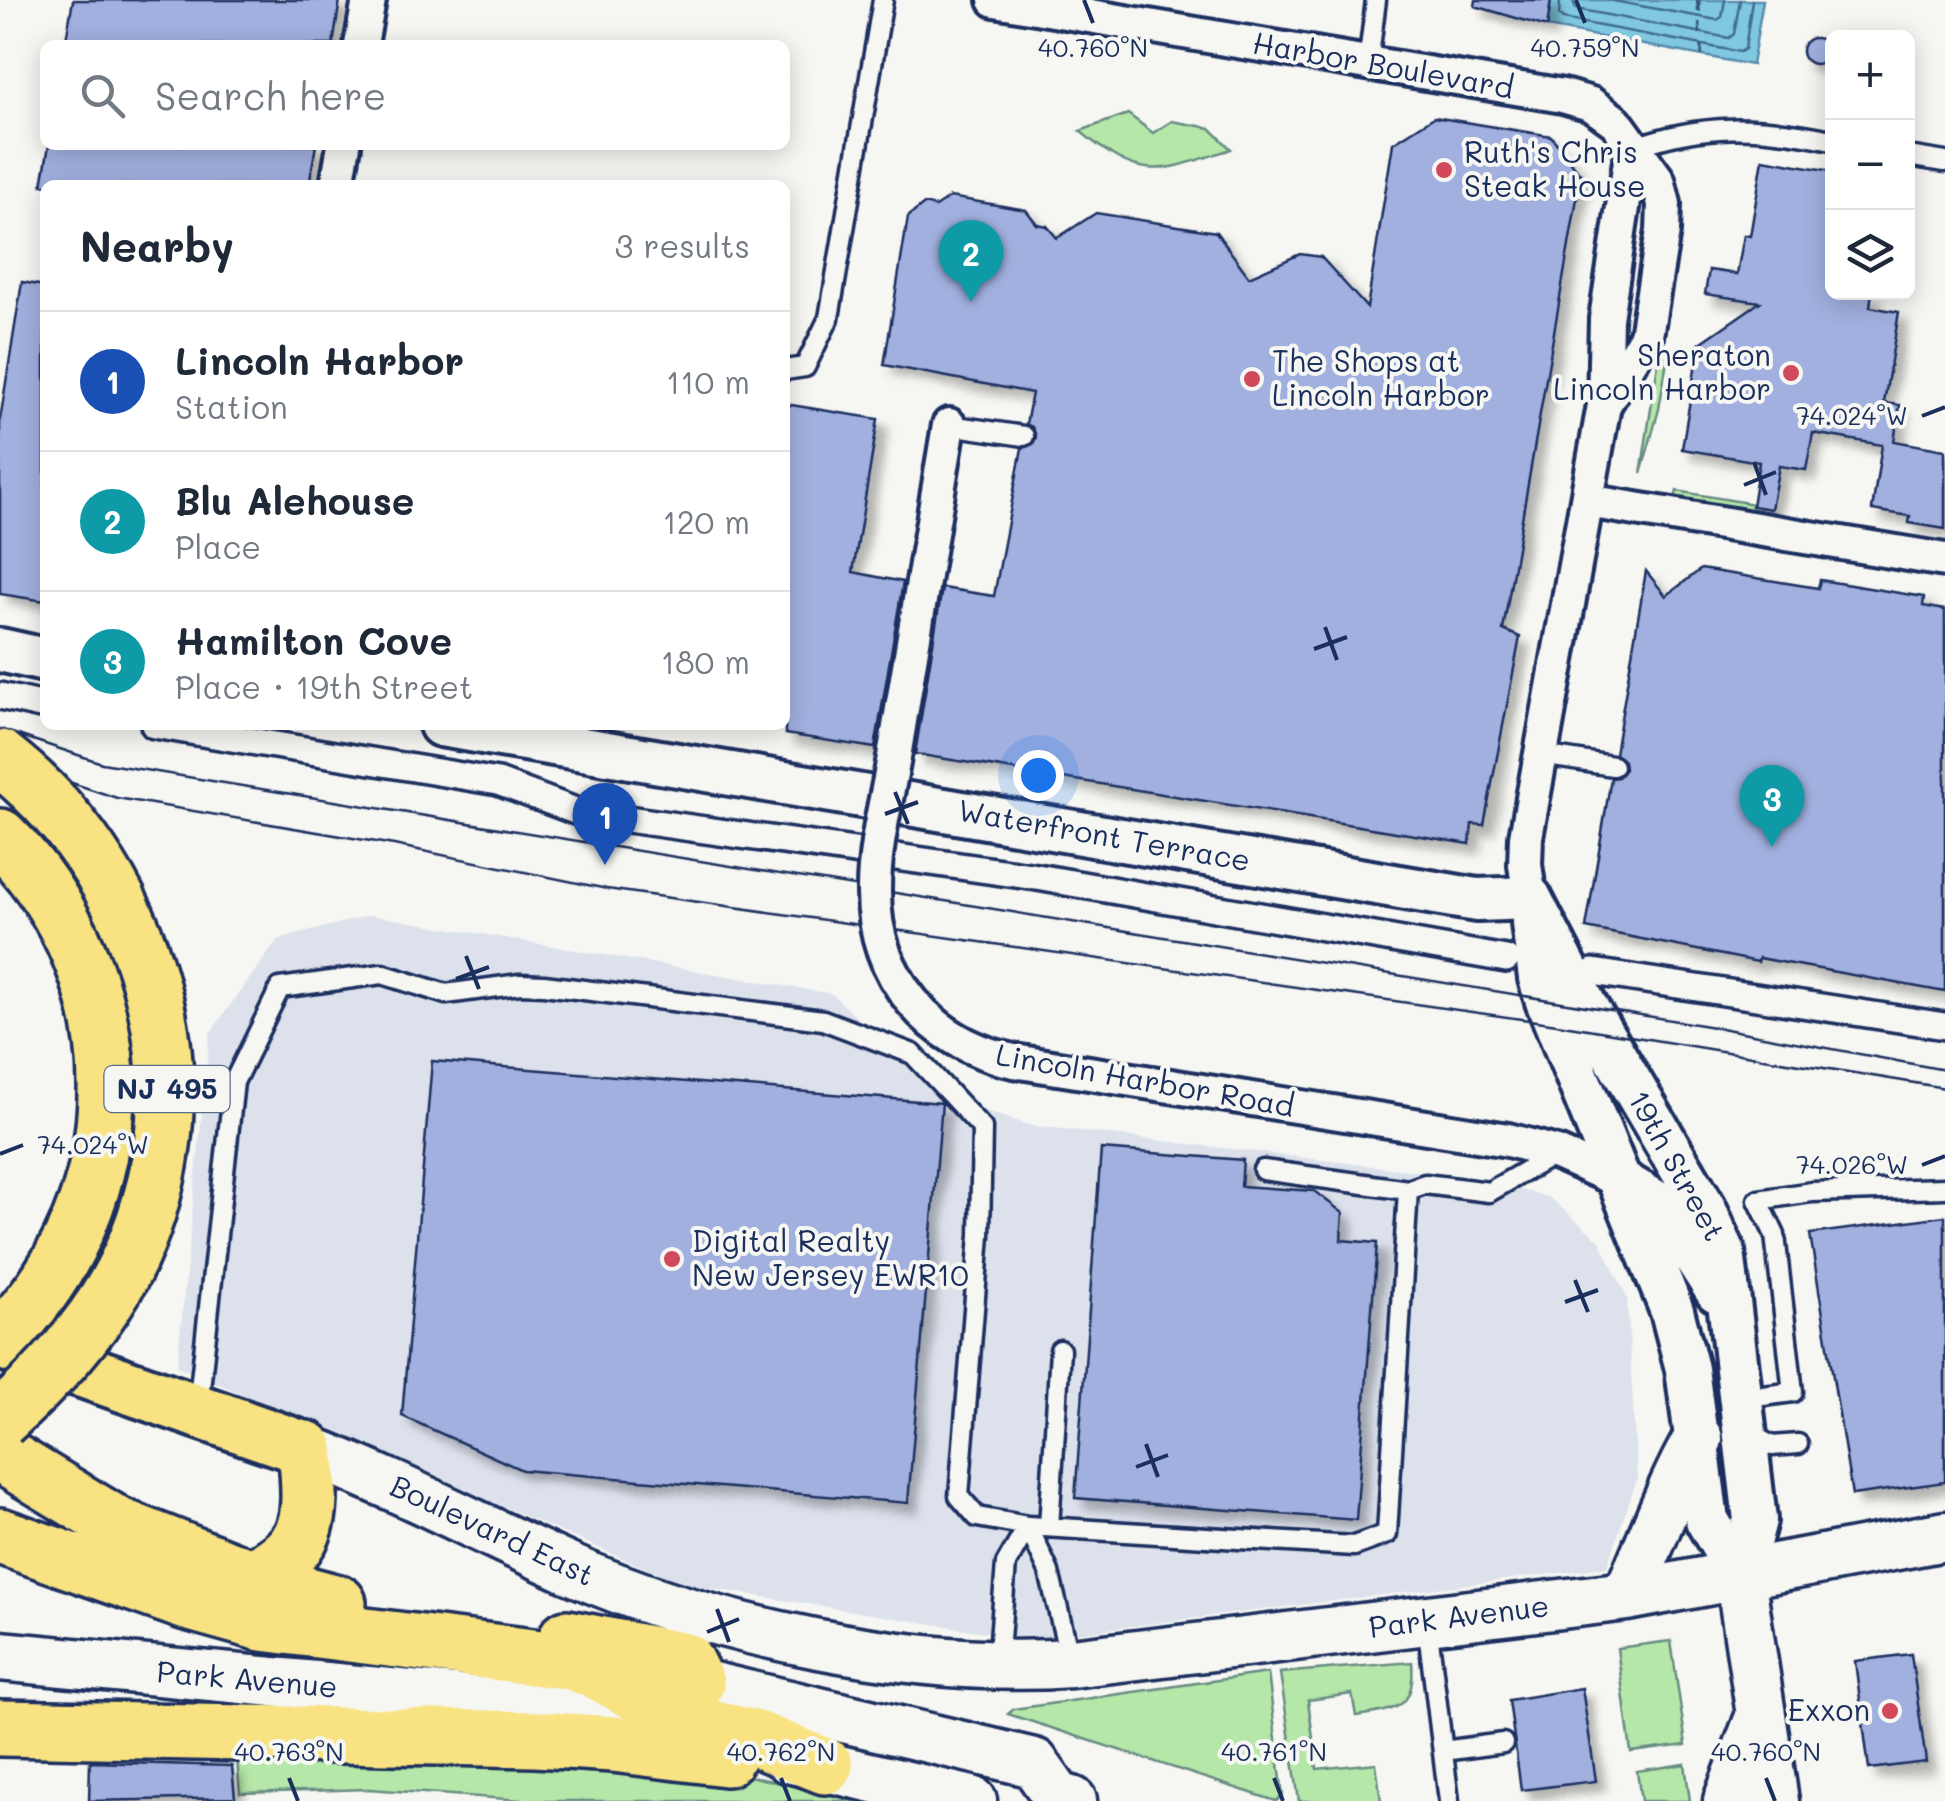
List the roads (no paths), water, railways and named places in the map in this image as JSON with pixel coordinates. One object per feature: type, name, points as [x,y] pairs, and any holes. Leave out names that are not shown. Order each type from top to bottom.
[{"type":"highway","name":"NJ 495","points":[[0,758],[51,805],[120,900],[136,935],[152,988],[164,1044],[167,1083],[161,1155],[153,1192],[130,1257],[114,1288],[70,1351],[0,1420]]},
{"type":"highway","name":"NJ 495","points":[[0,836],[47,894],[80,954],[95,998],[107,1068],[103,1140],[78,1226],[43,1289],[0,1341]]},
{"type":"highway","points":[[198,1606],[274,1566],[303,1536],[310,1508],[306,1449]]},
{"type":"highway","points":[[0,1454],[117,1525],[252,1578],[325,1600],[684,1660],[696,1683]]},
{"type":"highway","points":[[0,1536],[198,1606],[299,1630],[572,1662],[692,1724],[758,1739],[825,1766]]},
{"type":"highway","points":[[0,1728],[536,1739],[612,1744],[759,1764],[825,1766]]},
{"type":"main road","name":"Boulevard East","points":[[0,1341],[350,1466],[570,1569],[683,1611],[848,1648],[998,1666]]},
{"type":"main road","points":[[1627,1596],[1672,1496],[1678,1472],[1698,1439]]},
{"type":"main road","name":"Park Avenue","points":[[998,1666],[1071,1663],[1627,1596],[1936,1544]]},
{"type":"main road","name":"19th Street","points":[[1740,1576],[1774,1801]]},
{"type":"main road","name":"Park Avenue","points":[[0,1656],[495,1704],[519,1721],[701,1740],[972,1801]]},
{"type":"main road","points":[[696,1683],[1034,1763],[1061,1800]]},
{"type":"main road","name":"Park Avenue","points":[[495,1704],[522,1689],[678,1698],[696,1683]]},
{"type":"main road","points":[[1728,1801],[1762,1713]]},
{"type":"street","points":[[362,40],[368,0]]},
{"type":"street","name":"Harbor Boulevard","points":[[995,0],[1576,99],[1610,115],[1658,180],[1664,204],[1646,336],[1604,405],[1588,501]]},
{"type":"street","points":[[338,180],[343,150]]},
{"type":"street","name":"Lincoln Harbor Road","points":[[949,424],[874,887],[876,922],[886,959],[903,992],[940,1030],[982,1054],[1489,1137],[1557,1153],[1620,1181]]},
{"type":"street","points":[[1588,501],[1945,560]]},
{"type":"street","name":"19th Street","points":[[1588,501],[1525,851],[1540,978],[1672,1311],[1687,1370],[1708,1520],[1740,1576]]},
{"type":"street","points":[[0,650],[40,659]]},
{"type":"street","points":[[0,696],[40,705]]},
{"type":"street","points":[[184,730],[498,782],[578,812],[1037,876],[1506,959]]},
{"type":"street","name":"Waterfront Terrace","points":[[470,730],[1477,900],[1530,898]]},
{"type":"street","name":"19th Street","points":[[1530,898],[1593,1019],[1705,1208],[1723,1252],[1755,1520],[1740,1576]]},
{"type":"street","points":[[1593,972],[1945,1026]]},
{"type":"street","points":[[1620,1181],[1654,1201],[1668,1215],[1729,1310]]},
{"type":"lane","points":[[790,369],[805,367],[829,318],[882,0]]},
{"type":"lane","points":[[1368,64],[1376,0]]},
{"type":"lane","points":[[1632,148],[1671,134],[1728,126],[1825,139]]},
{"type":"lane","points":[[1915,157],[1945,162]]},
{"type":"lane","points":[[949,424],[1024,436]]},
{"type":"lane","points":[[1541,755],[1613,766]]},
{"type":"lane","points":[[197,1410],[234,1082],[280,988],[382,974],[446,994],[520,984],[544,985],[823,1020],[913,1054],[982,1128],[980,1235],[959,1496],[977,1517],[1049,1528],[1354,1546],[1387,1534],[1408,1190]]},
{"type":"lane","points":[[1263,1170],[1408,1190],[1425,1184],[1489,1192],[1557,1153]]},
{"type":"lane","points":[[1798,1444],[1772,1446],[1744,1415],[1792,1392],[1775,1235],[1758,1200],[1812,1192],[1945,1188]]},
{"type":"lane","points":[[1049,1528],[1060,1350]]},
{"type":"lane","points":[[1028,1526],[1049,1572],[1071,1663]]},
{"type":"lane","points":[[998,1666],[1006,1564],[1028,1526]]},
{"type":"lane","points":[[1426,1621],[1449,1801]]},
{"type":"lane","points":[[1443,1752],[1503,1743]]},
{"type":"water","points":[[1551,0],[1763,0],[1752,65],[1547,27]]},
{"type":"tram line","points":[[0,729],[102,763],[1726,1029],[1945,1070]]},
{"type":"tram line","points":[[0,759],[117,798],[394,845],[607,889],[1557,1024],[1945,1088]]},
{"type":"place","name":"Ruth's Chris Steak House","points":[[1444,170]]},
{"type":"place","name":"Blu Alehouse","points":[[971,302]]},
{"type":"place","name":"Sheraton Lincoln Harbor","points":[[1791,373]]},
{"type":"place","name":"The Shops at Lincoln Harbor","points":[[1252,379]]},
{"type":"place","name":"Hamilton Cove","points":[[1772,847]]},
{"type":"place","name":"Lincoln Harbor","points":[[605,865]]},
{"type":"place","name":"Digital Realty New Jersey EWR10","points":[[672,1259]]},
{"type":"place","name":"Exxon","points":[[1890,1711]]}]
